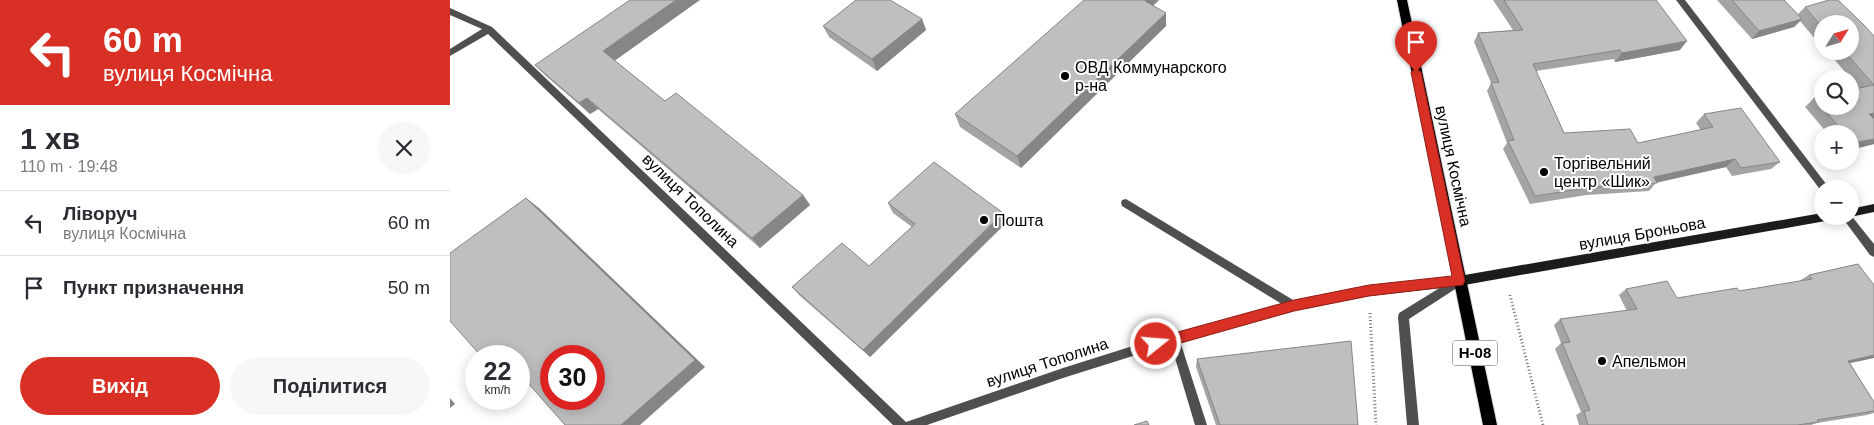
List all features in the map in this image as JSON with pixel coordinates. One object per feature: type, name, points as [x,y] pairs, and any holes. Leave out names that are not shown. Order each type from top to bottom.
[{"type":"main road","name":"вулиця Космічна","points":[[1402,0],[1490,425]]},
{"type":"street","points":[[1680,0],[1818,180]]},
{"type":"street","name":"вулиця Тополина","points":[[450,11],[489,29],[901,425]]},
{"type":"street","points":[[450,53],[489,29]]},
{"type":"street","points":[[1126,203],[1294,306]]},
{"type":"street","points":[[1859,211],[1874,208]]},
{"type":"street","name":"вулиця Броньова","points":[[1459,281],[1814,219]]},
{"type":"street","points":[[1853,225],[1874,252]]},
{"type":"street","name":"вулиця Тополина","points":[[910,425],[1174,338],[1294,306],[1369,291],[1459,281]]},
{"type":"street","points":[[1413,425],[1403,317],[1459,281]]},
{"type":"street","points":[[1174,338],[1201,425]]},
{"type":"path","points":[[1504,272],[1543,425]]},
{"type":"path","points":[[1369,291],[1376,425]]},
{"type":"building","points":[[630,0],[676,0],[603,51],[665,101],[676,93],[803,195],[752,238],[587,98],[579,103],[535,65]]},
{"type":"building","points":[[856,0],[890,0],[922,19],[872,59],[823,26]]},
{"type":"building","name":"ОВД Коммунарского р-на","points":[[1084,0],[1146,0],[1166,13],[1017,156],[955,114]]},
{"type":"building","points":[[1504,0],[1656,0],[1687,41],[1622,53],[1620,50],[1533,64],[1564,133],[1630,129],[1638,143],[1713,127],[1704,114],[1741,108],[1780,162],[1741,168],[1735,159],[1654,177],[1657,183],[1594,187],[1535,196],[1508,141],[1514,140],[1491,83],[1499,82],[1478,33],[1523,30]]},
{"type":"building","points":[[1732,0],[1784,0],[1802,19],[1759,31]]},
{"type":"building","points":[[1829,0],[1838,0],[1854,15],[1814,15],[1814,18],[1805,7]]},
{"type":"building","points":[[1859,20],[1874,36],[1874,85],[1852,60],[1859,60]]},
{"type":"building","points":[[1874,85],[1874,113],[1869,114],[1874,119],[1874,139],[1859,142],[1859,125],[1837,125],[1829,115],[1859,115],[1859,88]]},
{"type":"building","points":[[934,162],[1003,213],[863,350],[792,287],[842,243],[869,266],[915,224],[888,203]]},
{"type":"building","points":[[526,198],[695,360],[621,425],[565,425],[552,410],[605,410],[605,345],[540,345],[540,397],[530,385],[530,345],[471,345],[450,321],[450,253]]},
{"type":"building","points":[[1858,264],[1874,285],[1874,355],[1848,361],[1874,402],[1874,411],[1797,425],[1588,425],[1584,411],[1590,410],[1562,343],[1570,342],[1560,319],[1637,309],[1626,289],[1667,281],[1677,298],[1737,288],[1739,291],[1812,279],[1809,275]]},
{"type":"building","points":[[1351,341],[1358,425],[1220,425],[1197,359]]},
{"type":"building","points":[[1147,421],[1149,425],[1134,425]]},
{"type":"place","name":"ОВД Коммунарского р-на","points":[[1065,76]]},
{"type":"place","name":"Торгівельний центр «Шик»","points":[[1544,172]]},
{"type":"place","name":"Пошта","points":[[984,220]]},
{"type":"place","name":"Апельмон","points":[[1602,361]]},
{"type":"route","points":[[1156,344],[1294,306],[1369,291],[1459,281],[1416,72]]}]
